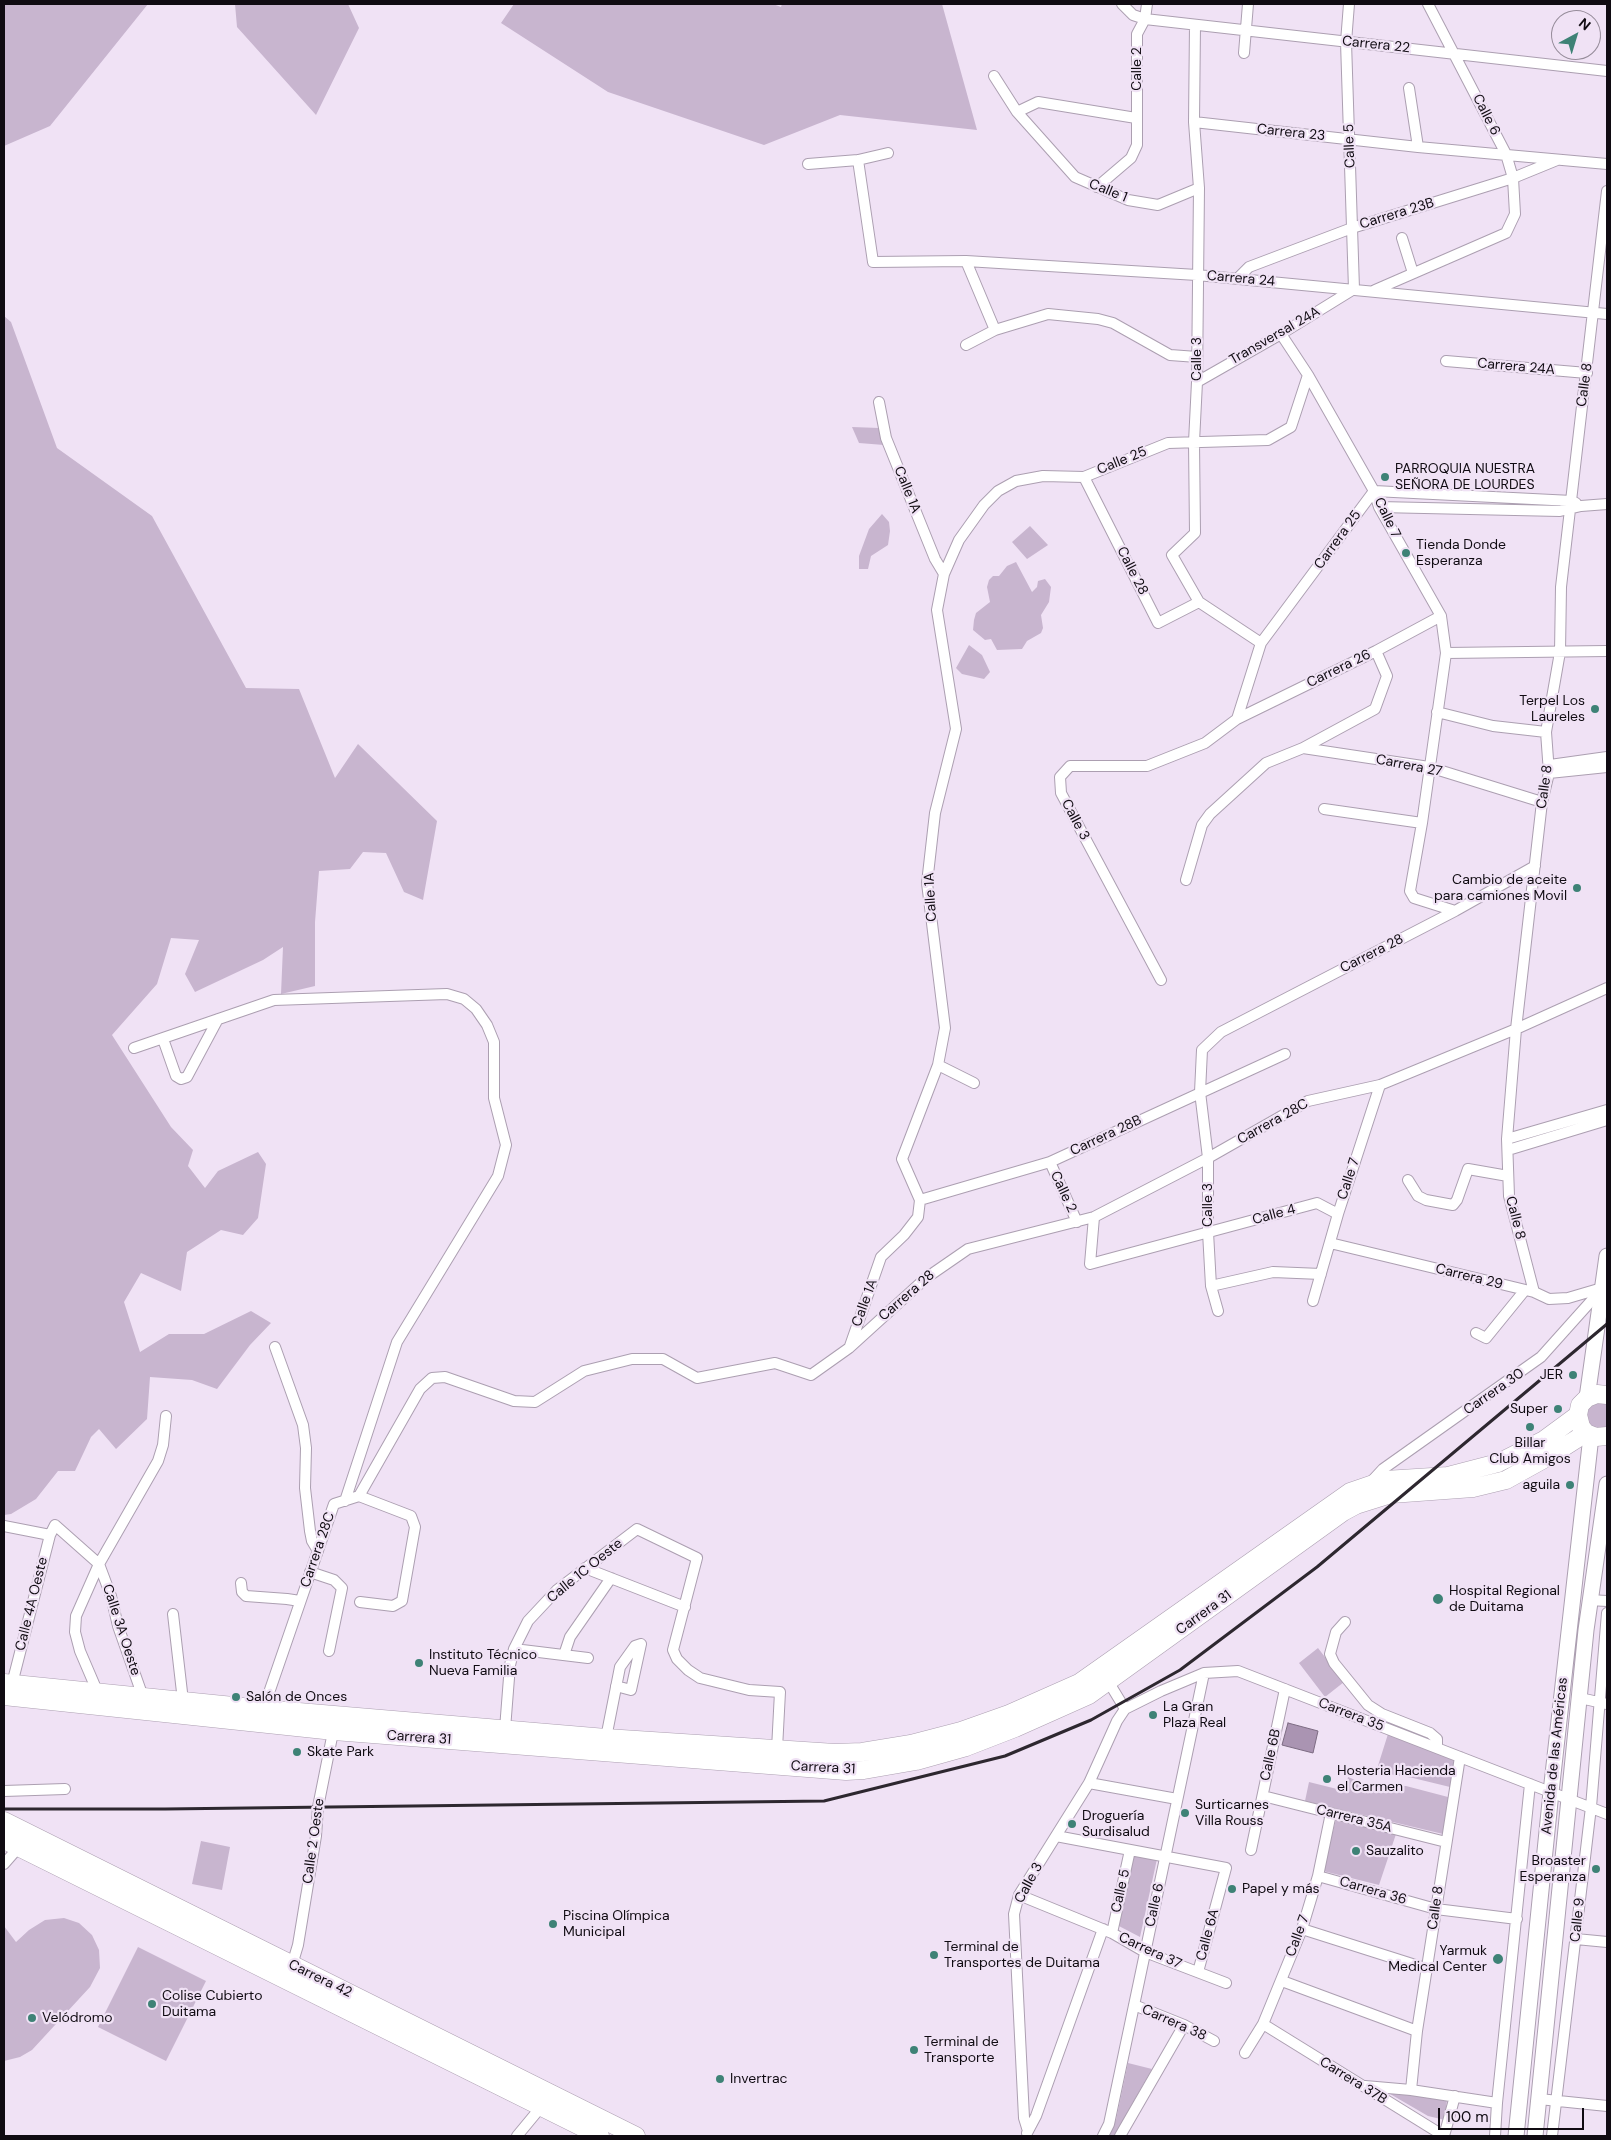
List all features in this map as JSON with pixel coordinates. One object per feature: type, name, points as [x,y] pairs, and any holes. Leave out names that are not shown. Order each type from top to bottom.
[{"type":"highway","points":[[1595,1435],[1581,1427],[1578,1415],[1580,1405],[1588,1398],[1597,1394],[1607,1396]]},
{"type":"highway","name":"Carrera 31","points":[[335,1724],[505,1729],[606,1738],[835,1753],[862,1752],[911,1744],[961,1731],[1009,1714],[1079,1683],[1337,1500],[1367,1485],[1406,1478],[1448,1476],[1498,1463],[1544,1440],[1578,1415]]},
{"type":"highway","name":"Carrera 31","points":[[7,1688],[335,1724],[846,1771],[916,1761],[966,1746],[1015,1728],[1089,1695],[1343,1512],[1356,1505],[1391,1494],[1473,1488],[1506,1480],[1553,1454],[1595,1435]]},
{"type":"highway","points":[[1108,1681],[1110,1673],[1122,1659],[1124,1651]]},
{"type":"highway","name":"Carrera 31","points":[[7,1688],[183,1700],[261,1716]]},
{"type":"highway","name":"Carrera 42","points":[[4,1821],[636,2136]]},
{"type":"highway","name":"Carrera 42","points":[[11,1844],[600,2136]]},
{"type":"main road","points":[[1588,1398],[1606,1287],[1607,1256]]},
{"type":"main road","name":"Avenida de las Américas","points":[[1516,2136],[1551,1792],[1595,1435]]},
{"type":"main road","name":"Avenida de las Américas","points":[[1535,2136],[1589,1600],[1603,1538],[1607,1484]]},
{"type":"street","points":[[1122,4],[1133,15],[1145,19],[1147,4]]},
{"type":"street","points":[[1244,53],[1248,4]]},
{"type":"street","name":"Calle 5","points":[[1349,4],[1346,42],[1354,289]]},
{"type":"street","name":"Calle 6","points":[[1413,273],[1506,233],[1514,214],[1512,178],[1506,154],[1428,4]]},
{"type":"street","name":"Carrera 22","points":[[1145,19],[1607,71]]},
{"type":"street","name":"Calle 2","points":[[1097,187],[1131,158],[1137,145],[1137,34],[1145,19]]},
{"type":"street","name":"Calle 3","points":[[1195,25],[1194,122],[1199,188],[1197,382],[1194,442],[1195,533],[1172,554],[1200,602],[1261,643]]},
{"type":"street","points":[[994,76],[1018,112],[1038,102],[1136,118]]},
{"type":"street","points":[[1409,88],[1418,147]]},
{"type":"street","name":"Calle 1","points":[[1018,112],[1076,177],[1097,187],[1128,200],[1158,205],[1199,188]]},
{"type":"street","name":"Carrera 23","points":[[1194,122],[1418,147],[1607,164]]},
{"type":"street","points":[[808,164],[858,160],[888,153]]},
{"type":"street","name":"Carrera 23B","points":[[1238,278],[1249,267],[1352,228],[1512,178],[1560,159]]},
{"type":"street","name":"Carrera 24","points":[[858,160],[873,262],[966,262],[1197,275],[1373,290],[1607,314]]},
{"type":"street","name":"Calle 8","points":[[1530,1291],[1509,1196],[1507,1138],[1516,1030],[1542,802],[1550,769],[1546,732],[1560,652],[1561,587],[1575,505],[1607,191]]},
{"type":"street","points":[[1373,290],[1413,273],[1402,238]]},
{"type":"street","points":[[966,262],[995,330]]},
{"type":"street","name":"Transversal 24A","points":[[1197,382],[1281,334],[1354,289]]},
{"type":"street","points":[[966,345],[995,330],[1048,314],[1098,319],[1112,323],[1170,355],[1197,357]]},
{"type":"street","name":"Calle 7","points":[[1281,334],[1308,375],[1374,492],[1379,507],[1441,616],[1446,653],[1422,828],[1410,891],[1414,898],[1455,911]]},
{"type":"street","name":"Carrera 24A","points":[[1446,361],[1587,373]]},
{"type":"street","name":"Calle 25","points":[[944,574],[959,540],[984,505],[998,490],[1016,481],[1043,476],[1084,477],[1168,443],[1268,440],[1291,426],[1308,375]]},
{"type":"street","name":"Calle 1A","points":[[849,1348],[881,1258],[918,1218],[920,1200],[902,1159],[938,1065],[945,1028],[927,883],[935,813],[956,729],[937,610],[944,574],[935,559],[889,446],[879,402]]},
{"type":"street","name":"Calle 28","points":[[1084,477],[1158,624],[1200,602]]},
{"type":"street","name":"Carrera 25","points":[[1237,720],[1261,643],[1374,492],[1575,505],[1607,504]]},
{"type":"street","name":"Carrera 25","points":[[1379,507],[1560,511],[1575,505]]},
{"type":"street","name":"Carrera 26","points":[[1237,720],[1441,616]]},
{"type":"street","name":"Carrera 27","points":[[1186,880],[1202,825],[1210,814],[1266,762],[1303,748],[1375,710],[1387,676],[1376,650]]},
{"type":"street","points":[[1446,653],[1607,651]]},
{"type":"street","points":[[1437,712],[1493,726],[1546,732]]},
{"type":"street","name":"Calle 3","points":[[1161,980],[1061,793],[1060,777],[1070,766],[1147,766],[1205,743],[1237,720]]},
{"type":"street","name":"Carrera 27","points":[[1303,748],[1429,767],[1542,802]]},
{"type":"street","points":[[1550,769],[1607,756]]},
{"type":"street","points":[[1550,769],[1607,767]]},
{"type":"street","points":[[1324,810],[1422,828]]},
{"type":"street","name":"Carrera 28","points":[[1209,1042],[1239,1023],[1455,911],[1535,866]]},
{"type":"street","name":"Carrera 28C","points":[[968,1249],[1094,1217],[1208,1158],[1308,1101],[1380,1084],[1516,1030],[1607,988]]},
{"type":"street","points":[[134,1048],[274,1000],[447,994],[464,999],[476,1009],[487,1025],[494,1042],[494,1098],[506,1145],[498,1176],[397,1342],[345,1501]]},
{"type":"street","points":[[163,1039],[176,1076],[181,1079],[187,1077],[218,1019]]},
{"type":"street","name":"Calle 3","points":[[1209,1042],[1202,1050],[1200,1092],[1208,1158],[1208,1232],[1211,1286],[1218,1311]]},
{"type":"street","name":"Carrera 28B","points":[[920,1200],[1050,1162],[1285,1054]]},
{"type":"street","points":[[938,1065],[974,1083]]},
{"type":"street","name":"Calle 7","points":[[1313,1301],[1338,1214],[1380,1084]]},
{"type":"street","points":[[1507,1138],[1607,1110]]},
{"type":"street","points":[[1508,1150],[1607,1120]]},
{"type":"street","name":"Calle 2","points":[[1050,1162],[1077,1222]]},
{"type":"street","points":[[1408,1180],[1418,1196],[1426,1200],[1453,1205],[1457,1200],[1468,1169],[1508,1176]]},
{"type":"street","name":"Calle 4","points":[[1208,1232],[1317,1203],[1338,1214]]},
{"type":"street","name":"Calle 2","points":[[1094,1217],[1090,1264],[1208,1232]]},
{"type":"street","name":"Carrera 29","points":[[1330,1243],[1530,1291],[1549,1299],[1558,1300],[1606,1287]]},
{"type":"street","name":"Carrera 28","points":[[359,1496],[420,1389],[432,1378],[445,1377],[514,1401],[535,1402],[584,1371],[632,1359],[663,1359],[697,1378],[775,1363],[810,1375],[849,1348],[926,1278],[968,1249]]},
{"type":"street","points":[[1211,1286],[1273,1272],[1321,1274]]},
{"type":"street","name":"Carrera 30","points":[[1367,1485],[1383,1469],[1541,1357],[1606,1287]]},
{"type":"street","points":[[1476,1333],[1486,1338],[1530,1291]]},
{"type":"street","points":[[275,1347],[302,1425],[306,1448],[305,1488],[308,1513],[312,1540],[318,1551]]},
{"type":"street","points":[[98,1693],[80,1651],[75,1632],[76,1616],[80,1603],[99,1564],[158,1461],[163,1445],[166,1416]]},
{"type":"street","points":[[359,1496],[411,1516],[415,1527],[402,1601],[393,1606],[360,1602]]},
{"type":"street","name":"Carrera 28C","points":[[261,1716],[334,1504],[359,1496]]},
{"type":"street","points":[[4,1526],[50,1535]]},
{"type":"street","name":"Calle 4A Oeste","points":[[7,1688],[50,1535],[55,1526],[99,1564]]},
{"type":"street","name":"Calle 1C Oeste","points":[[505,1729],[510,1665],[514,1650],[528,1621],[557,1590],[637,1529],[697,1558],[685,1607]]},
{"type":"street","name":"Calle 3A Oeste","points":[[99,1564],[143,1697]]},
{"type":"street","points":[[585,1568],[685,1607],[673,1650],[677,1659],[700,1678],[749,1690],[780,1692],[776,1750]]},
{"type":"street","points":[[310,1572],[334,1580],[342,1588],[329,1651]]},
{"type":"street","points":[[564,1655],[570,1637],[611,1578]]},
{"type":"street","points":[[242,1584],[242,1592],[246,1596],[287,1599],[300,1602]]},
{"type":"street","points":[[1589,1600],[1607,1601]]},
{"type":"street","name":"Calle 9","points":[[1552,2136],[1603,1702],[1607,1613]]},
{"type":"street","points":[[173,1614],[183,1700]]},
{"type":"street","points":[[1345,1622],[1336,1632],[1330,1654],[1334,1662],[1368,1705],[1382,1714],[1430,1733],[1437,1739],[1437,1748]]},
{"type":"street","points":[[1586,1630],[1606,1635]]},
{"type":"street","points":[[606,1738],[616,1686],[620,1667],[635,1646],[641,1644],[631,1690],[616,1686]]},
{"type":"street","points":[[514,1650],[588,1658]]},
{"type":"street","name":"Carrera 35","points":[[1125,1709],[1160,1691],[1204,1673],[1238,1671],[1607,1814]]},
{"type":"street","name":"Calle 6","points":[[1103,2136],[1110,2124],[1204,1673]]},
{"type":"street","points":[[1108,1681],[1125,1709]]},
{"type":"street","name":"Calle 6B","points":[[1251,1850],[1285,1689]]},
{"type":"street","points":[[1580,1698],[1603,1702]]},
{"type":"street","name":"Calle 3","points":[[1026,2134],[1014,1914],[1019,1895],[1089,1783],[1117,1721],[1125,1709]]},
{"type":"street","name":"Calle 2 Oeste","points":[[292,1965],[298,1945],[316,1836],[318,1807],[335,1724]]},
{"type":"street","name":"Calle 8","points":[[1411,2090],[1417,2031],[1460,1757]]},
{"type":"street","points":[[1089,1783],[1177,1800]]},
{"type":"street","points":[[1496,2136],[1497,2103],[1530,1784]]},
{"type":"street","points":[[4,1791],[65,1788]]},
{"type":"street","name":"Carrera 35A","points":[[1263,1796],[1446,1842]]},
{"type":"street","name":"Calle 7","points":[[1246,2052],[1263,2024],[1302,1929],[1318,1876],[1331,1813]]},
{"type":"street","points":[[1056,1836],[1165,1857]]},
{"type":"street","points":[[4,1864],[11,1844]]},
{"type":"street","name":"Calle 5","points":[[1026,2134],[1036,2116],[1107,1931],[1130,1850]]},
{"type":"street","name":"Calle 6A","points":[[1165,1857],[1226,1868],[1198,1972]]},
{"type":"street","name":"Carrera 36","points":[[1318,1876],[1436,1910],[1517,1919]]},
{"type":"street","name":"Carrera 37","points":[[1019,1895],[1107,1931],[1145,1952],[1226,1983]]},
{"type":"street","points":[[1302,1929],[1428,1969]]},
{"type":"street","points":[[1576,1939],[1607,1942]]},
{"type":"street","points":[[1282,1981],[1417,2031]]},
{"type":"street","name":"Carrera 38","points":[[1134,2005],[1184,2025],[1214,2041]]},
{"type":"street","name":"Carrera 37B","points":[[1263,2024],[1444,2136]]},
{"type":"street","points":[[1120,2136],[1184,2025]]},
{"type":"street","points":[[1362,2086],[1411,2090],[1497,2103]]},
{"type":"street","points":[[1444,2136],[1455,2096]]},
{"type":"street","points":[[1539,2099],[1607,2106]]},
{"type":"street","points":[[517,2136],[541,2108]]},
{"type":"shaded area","points":[[4,4],[148,4],[50,126],[4,146]]},
{"type":"shaded area","points":[[235,4],[348,4],[359,28],[316,115],[237,27]]},
{"type":"shaded area","points":[[514,4],[773,4],[781,7],[782,4],[942,4],[977,130],[840,115],[764,145],[608,92],[501,23]]},
{"type":"shaded area","points":[[4,316],[11,322],[57,448],[152,516],[246,688],[299,689],[335,778],[358,744],[437,821],[423,900],[404,892],[386,853],[363,852],[350,869],[319,871],[315,922],[315,986],[281,994],[283,947],[263,960],[195,992],[185,974],[199,940],[171,938],[157,984],[112,1035],[171,1127],[193,1150],[188,1166],[205,1188],[218,1171],[258,1152],[266,1164],[258,1218],[243,1235],[221,1230],[187,1252],[181,1291],[141,1273],[124,1302],[140,1352],[169,1334],[204,1334],[251,1311],[271,1323],[250,1345],[217,1389],[192,1380],[150,1377],[147,1419],[116,1449],[99,1429],[91,1437],[75,1471],[58,1471],[36,1499],[11,1514],[4,1515]]},
{"type":"shaded area","points":[[852,427],[879,428],[884,445],[859,443]]},
{"type":"shaded area","points":[[882,514],[889,522],[888,545],[871,556],[868,569],[859,569],[859,556],[869,529]]},
{"type":"shaded area","points":[[1030,526],[1048,545],[1027,559],[1012,542]]},
{"type":"shaded area","points":[[1016,562],[1032,592],[1037,587],[1038,581],[1045,579],[1051,587],[1049,602],[1041,615],[1043,628],[1041,633],[1027,641],[1022,649],[997,650],[991,639],[985,640],[973,630],[974,620],[976,613],[990,602],[987,587],[989,580],[993,576],[999,576],[1007,566]]},
{"type":"shaded area","points":[[969,645],[982,655],[990,672],[984,679],[962,674],[956,668]]},
{"type":"shaded area","points":[[1596,1402],[1607,1403],[1607,1428],[1597,1430],[1586,1422],[1586,1411]]},
{"type":"shaded area","points":[[1318,1648],[1344,1682],[1325,1697],[1299,1663]]},
{"type":"shaded area","points":[[1288,1723],[1318,1731],[1313,1753],[1282,1745]]},
{"type":"shaded area","points":[[1388,1734],[1454,1760],[1450,1787],[1376,1772]]},
{"type":"shaded area","points":[[1348,1777],[1368,1785],[1406,1786],[1448,1797],[1443,1834],[1305,1801],[1309,1782],[1345,1791]]},
{"type":"shaded area","name":"Sauzalito","points":[[1336,1819],[1396,1834],[1379,1885],[1323,1871]]},
{"type":"shaded area","points":[[201,1841],[230,1847],[222,1890],[192,1884]]},
{"type":"shaded area","points":[[1132,1853],[1157,1859],[1140,1937],[1117,1925]]},
{"type":"shaded area","name":"Velódromo","points":[[64,1918],[79,1923],[92,1935],[99,1950],[100,1968],[90,1987],[32,2050],[20,2057],[4,2061],[4,1926],[16,1942],[29,1930],[45,1920]]},
{"type":"shaded area","name":"Colise Cubierto Duitama","points":[[138,1947],[206,1981],[166,2061],[98,2027]]},
{"type":"shaded area","points":[[1128,2063],[1152,2069],[1114,2136],[1107,2136],[1116,2120]]},
{"type":"shaded area","points":[[1385,2091],[1447,2099],[1445,2120],[1428,2116]]},
{"type":"railway","points":[[4,1809],[165,1809],[824,1801],[1005,1756],[1091,1720],[1180,1670],[1317,1567],[1607,1324]]},
{"type":"place","name":"PARROQUIA NUESTRA SEÑORA DE LOURDES","points":[[1385,477]]},
{"type":"place","name":"Tienda Donde Esperanza","points":[[1406,553]]},
{"type":"place","name":"Terpel Los Laureles","points":[[1595,709]]},
{"type":"place","name":"Cambio de aceite para camiones Movil","points":[[1577,888]]},
{"type":"place","name":"JER","points":[[1573,1375]]},
{"type":"place","name":"Super","points":[[1558,1409]]},
{"type":"place","name":"Billar Club Amigos","points":[[1530,1427]]},
{"type":"place","name":"aguila","points":[[1570,1485]]},
{"type":"place","name":"Hospital Regional de Duitama","points":[[1438,1599]]},
{"type":"place","name":"Instituto Técnico Nueva Familia","points":[[419,1663]]},
{"type":"place","name":"Salón de Onces","points":[[236,1697]]},
{"type":"place","name":"La Gran Plaza Real","points":[[1153,1715]]},
{"type":"place","name":"Skate Park","points":[[297,1752]]},
{"type":"place","name":"Hosteria Hacienda el Carmen","points":[[1327,1779]]},
{"type":"place","name":"Surticarnes Villa Rouss","points":[[1185,1813]]},
{"type":"place","name":"Droguería Surdisalud","points":[[1072,1824]]},
{"type":"place","name":"Sauzalito","points":[[1356,1851]]},
{"type":"place","name":"Broaster Esperanza","points":[[1596,1869]]},
{"type":"place","name":"Papel y más","points":[[1232,1889]]},
{"type":"place","name":"Piscina Olímpica Municipal","points":[[553,1924]]},
{"type":"place","name":"Terminal de Transportes de Duitama","points":[[934,1955]]},
{"type":"place","name":"Yarmuk Medical Center","points":[[1498,1959]]},
{"type":"place","name":"Colise Cubierto Duitama","points":[[152,2004]]},
{"type":"place","name":"Velódromo","points":[[32,2018]]},
{"type":"place","name":"Terminal de Transporte","points":[[914,2050]]},
{"type":"place","name":"Invertrac","points":[[720,2079]]}]
